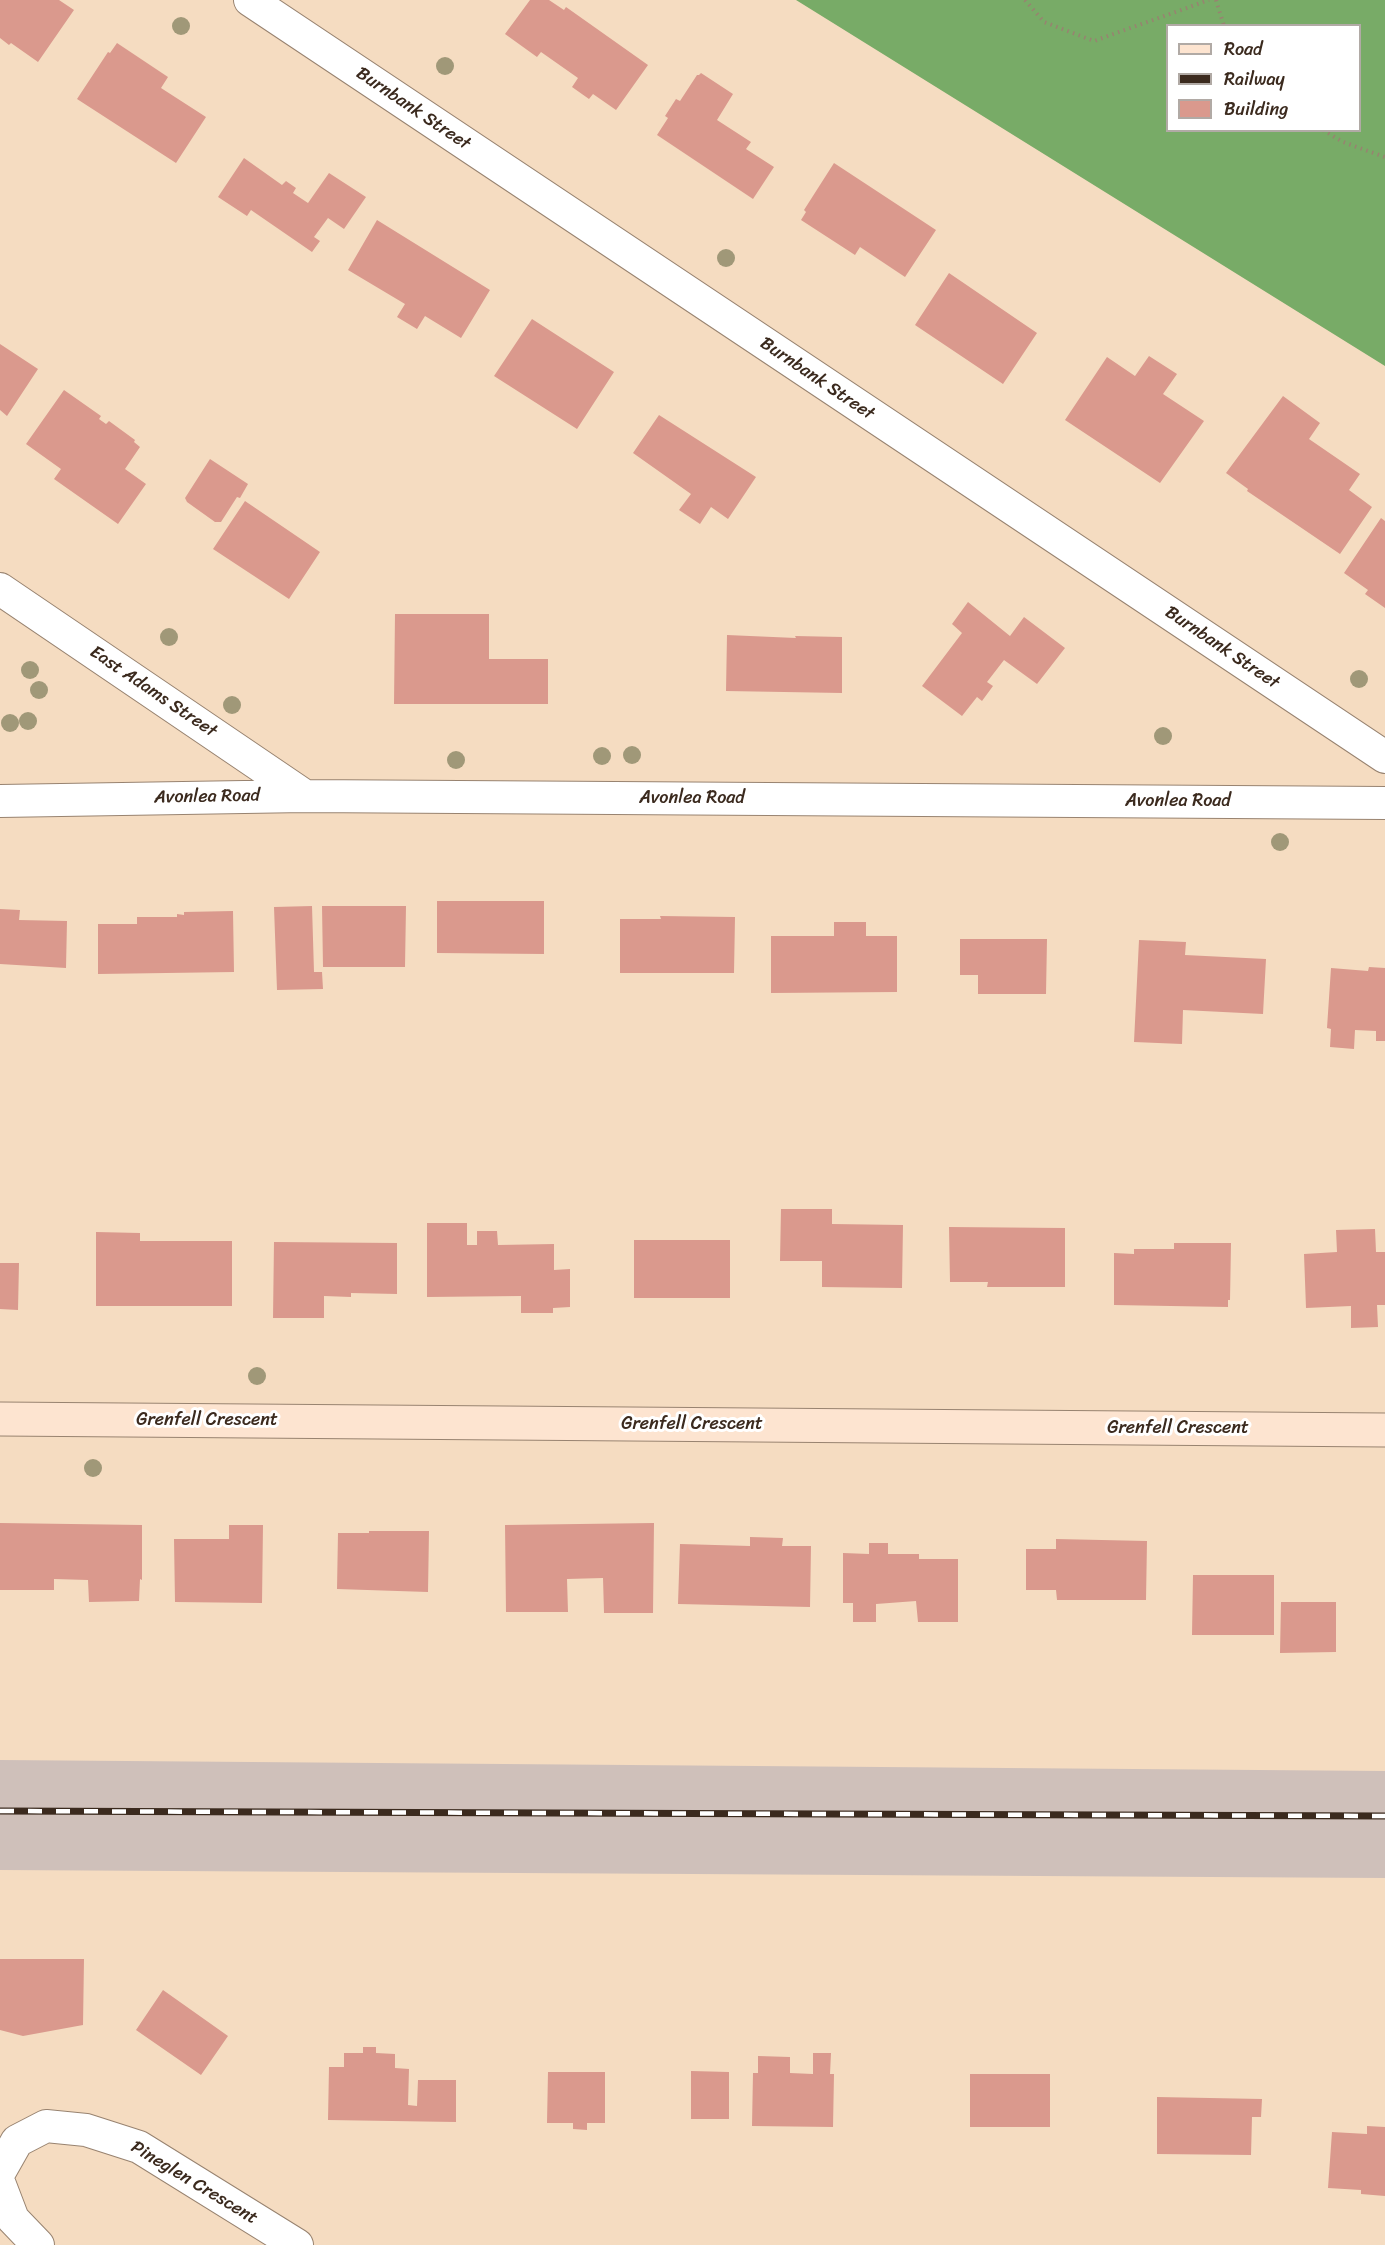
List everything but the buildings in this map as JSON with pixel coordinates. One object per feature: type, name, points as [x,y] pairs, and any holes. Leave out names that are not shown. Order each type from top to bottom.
[{"type":"street","name":"Burnbank Street","points":[[250,0],[1385,757]]},
{"type":"street","name":"East Adams Street","points":[[0,589],[305,796]]},
{"type":"street","name":"Avonlea Road","points":[[0,801],[305,796],[1385,803]]},
{"type":"street","name":"Grenfell Crescent","points":[[0,1419],[1385,1430]]},
{"type":"street","name":"Pineglen Crescent","points":[[0,2171],[17,2141],[46,2126],[86,2130],[139,2146],[297,2245]]},
{"type":"street","points":[[0,2185],[13,2218],[38,2245]]},
{"type":"path","points":[[1025,0],[1044,22],[1094,41],[1209,0]]},
{"type":"path","points":[[1216,0],[1223,24]]},
{"type":"path","points":[[1326,132],[1343,142],[1385,157]]},
{"type":"shaded area","points":[[0,1760],[1385,1771],[1385,1878],[0,1870]]},
{"type":"green space","points":[[796,0],[1385,0],[1385,366]]},
{"type":"railway","points":[[0,1811],[1385,1816]]}]
